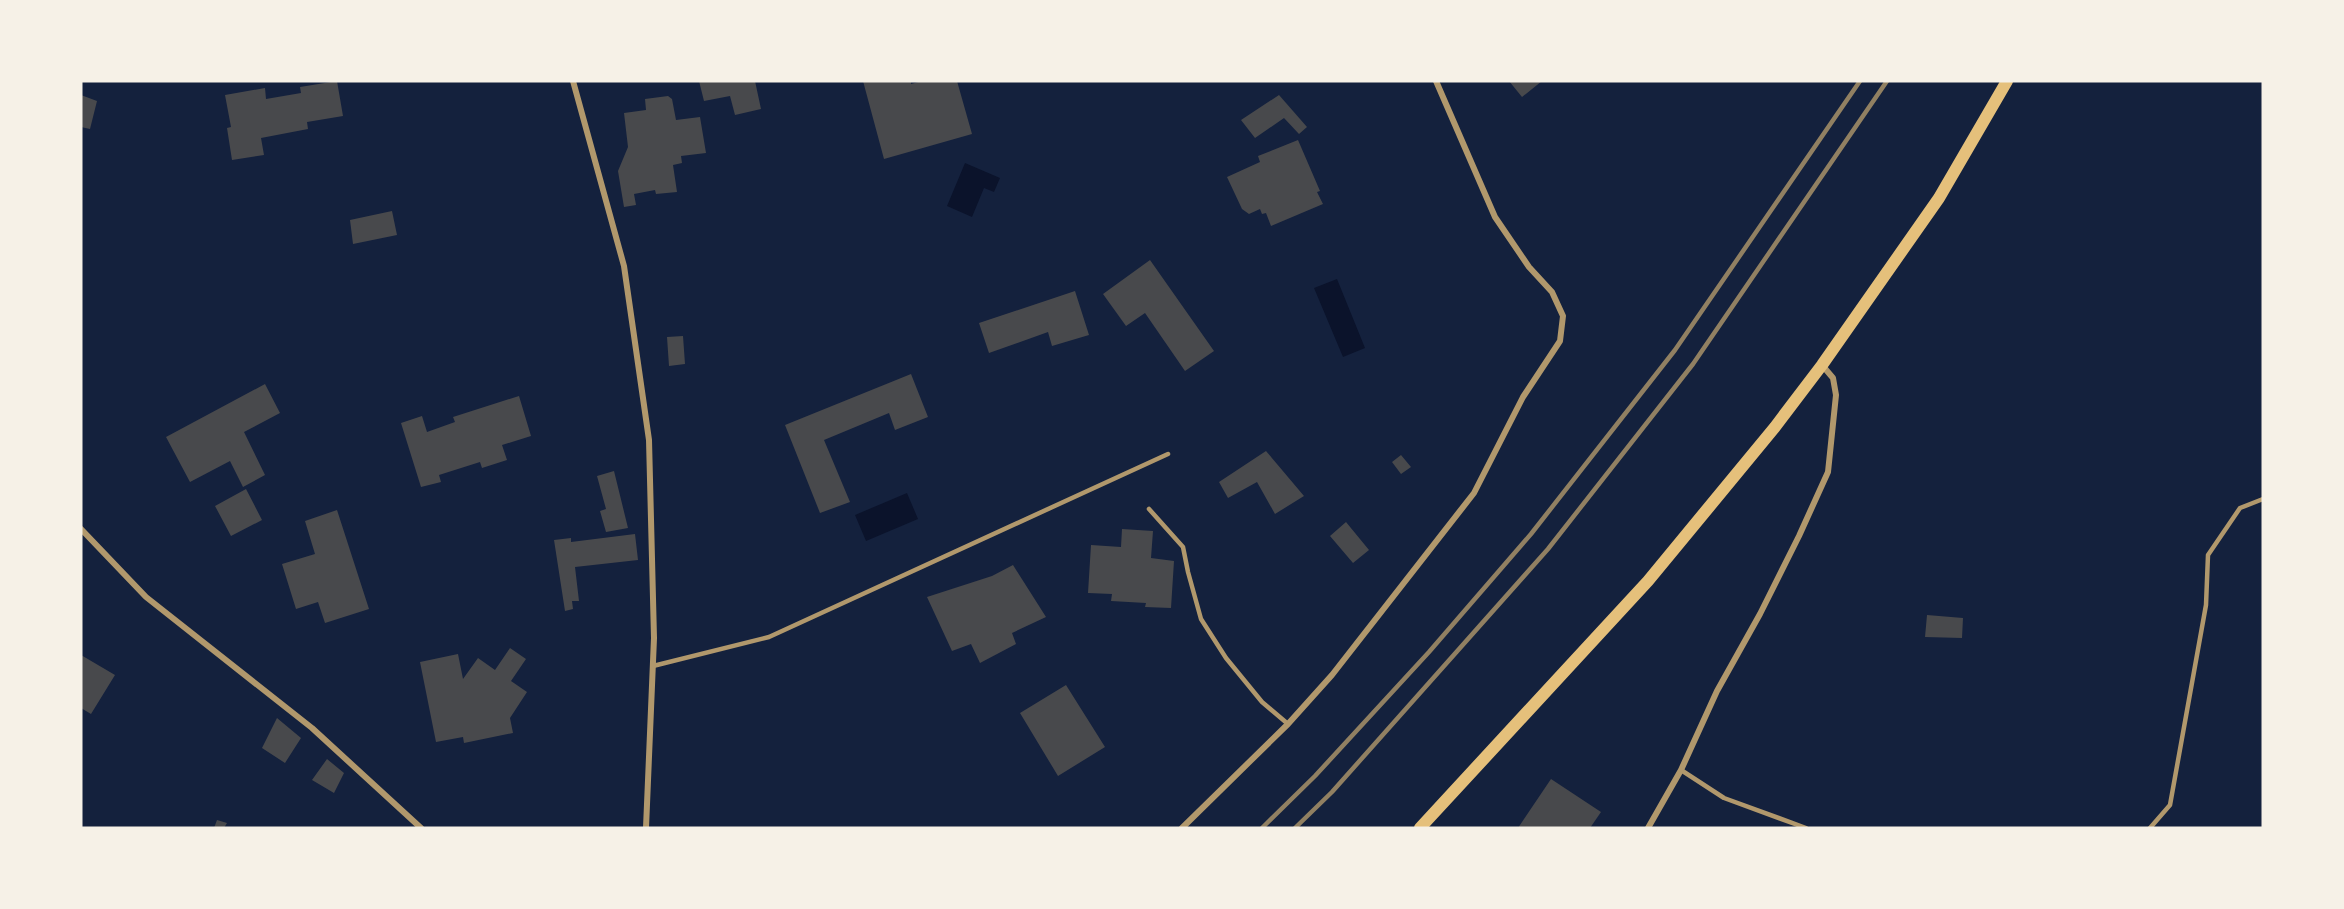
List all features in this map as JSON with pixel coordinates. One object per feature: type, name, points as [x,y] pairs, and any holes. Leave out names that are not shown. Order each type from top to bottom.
[{"type":"main road","points":[[1420,828],[1648,581],[1775,428],[1939,198],[2007,81]]},
{"type":"street","points":[[573,81],[624,266],[649,440],[654,638],[646,828]]},
{"type":"street","points":[[1182,828],[1288,724],[1332,675],[1474,493],[1523,397],[1560,341],[1563,316],[1552,292],[1529,267],[1495,217],[1436,81]]},
{"type":"street","points":[[1648,828],[1681,770],[1717,691],[1760,614],[1828,472],[1836,395],[1833,378],[1822,365]]},
{"type":"street","points":[[81,529],[146,597],[312,728],[421,828]]},
{"type":"lane","points":[[653,666],[769,637],[1168,454]]},
{"type":"lane","points":[[2150,828],[2170,806],[2206,605],[2208,555],[2240,508],[2263,499]]},
{"type":"lane","points":[[1149,508],[1183,547],[1201,619],[1226,658],[1262,702],[1288,724]]},
{"type":"lane","points":[[1681,770],[1724,798],[1806,828]]},
{"type":"water","points":[[965,163],[1000,178],[994,192],[984,188],[972,217],[947,206]]},
{"type":"water","points":[[1337,279],[1365,348],[1343,357],[1314,288]]},
{"type":"water","points":[[907,493],[918,519],[866,541],[855,515]]},
{"type":"building","points":[[337,81],[343,116],[307,122],[308,129],[261,138],[264,155],[232,160],[227,128],[231,127],[225,95],[265,88],[266,99],[301,93],[300,87]]},
{"type":"building","points":[[699,81],[755,81],[761,109],[735,115],[730,96],[704,101]]},
{"type":"building","points":[[863,81],[911,81],[911,84],[922,81],[957,81],[972,134],[884,159]]},
{"type":"building","points":[[1509,81],[1542,81],[1522,97]]},
{"type":"building","points":[[81,95],[97,101],[90,129],[81,127]]},
{"type":"building","points":[[1279,95],[1307,127],[1299,134],[1284,118],[1255,138],[1241,120]]},
{"type":"building","points":[[668,96],[672,99],[676,120],[700,117],[706,153],[681,156],[682,163],[673,165],[677,192],[656,194],[655,190],[634,194],[636,205],[624,207],[618,171],[628,147],[624,113],[646,110],[645,99]]},
{"type":"building","points":[[1298,140],[1320,191],[1317,192],[1323,204],[1271,226],[1266,213],[1262,214],[1260,209],[1249,214],[1242,209],[1227,177],[1260,162],[1258,156]]},
{"type":"building","points":[[392,211],[397,235],[353,244],[350,220]]},
{"type":"building","points":[[1150,260],[1214,351],[1185,371],[1145,313],[1126,326],[1103,294]]},
{"type":"building","points":[[1075,291],[1089,335],[1052,346],[1048,332],[989,353],[979,323]]},
{"type":"building","points":[[683,336],[685,364],[669,366],[667,337]]},
{"type":"building","points":[[911,374],[928,417],[895,430],[889,413],[824,440],[850,502],[820,513],[785,425]]},
{"type":"building","points":[[265,384],[280,413],[244,432],[265,475],[243,487],[230,461],[190,482],[166,437]]},
{"type":"building","points":[[519,396],[531,436],[502,445],[507,460],[482,468],[480,462],[439,475],[441,482],[421,487],[401,423],[422,416],[427,432],[455,422],[453,417]]},
{"type":"building","points":[[1266,451],[1304,496],[1275,514],[1257,482],[1228,498],[1219,482]]},
{"type":"building","points":[[1401,455],[1411,467],[1401,474],[1392,462]]},
{"type":"building","points":[[614,471],[628,528],[606,532],[600,511],[606,509],[597,476]]},
{"type":"building","points":[[246,489],[262,520],[231,536],[215,506]]},
{"type":"building","points":[[337,510],[369,609],[325,623],[318,602],[296,609],[282,564],[315,554],[305,521]]},
{"type":"building","points":[[1346,522],[1369,550],[1353,563],[1330,536]]},
{"type":"building","points":[[1122,529],[1153,531],[1151,558],[1174,561],[1171,608],[1145,607],[1146,603],[1111,601],[1112,594],[1088,593],[1091,545],[1121,547]]},
{"type":"building","points":[[635,534],[638,560],[575,567],[579,601],[572,601],[573,609],[565,611],[554,540],[571,538],[571,542]]},
{"type":"building","points":[[1013,565],[1046,617],[1012,633],[1016,644],[980,663],[971,644],[952,651],[927,597],[992,576]]},
{"type":"building","points":[[1927,615],[1963,618],[1962,638],[1925,637]]},
{"type":"building","points":[[510,648],[526,659],[511,681],[527,692],[510,718],[513,733],[464,743],[463,737],[436,742],[420,662],[458,654],[463,679],[478,658],[495,670]]},
{"type":"building","points":[[81,655],[115,675],[91,714],[81,708]]},
{"type":"building","points":[[1066,685],[1105,747],[1058,776],[1020,713]]},
{"type":"building","points":[[277,718],[301,738],[285,763],[262,748]]},
{"type":"building","points":[[327,759],[344,773],[334,793],[312,780]]},
{"type":"building","points":[[1551,779],[1601,812],[1590,828],[1518,828]]},
{"type":"building","points":[[217,820],[227,823],[224,828],[214,828]]},
{"type":"railway","points":[[1262,828],[1315,776],[1429,652],[1531,534],[1675,350],[1860,81]]},
{"type":"railway","points":[[1295,828],[1332,792],[1548,549],[1693,364],[1887,81]]}]
